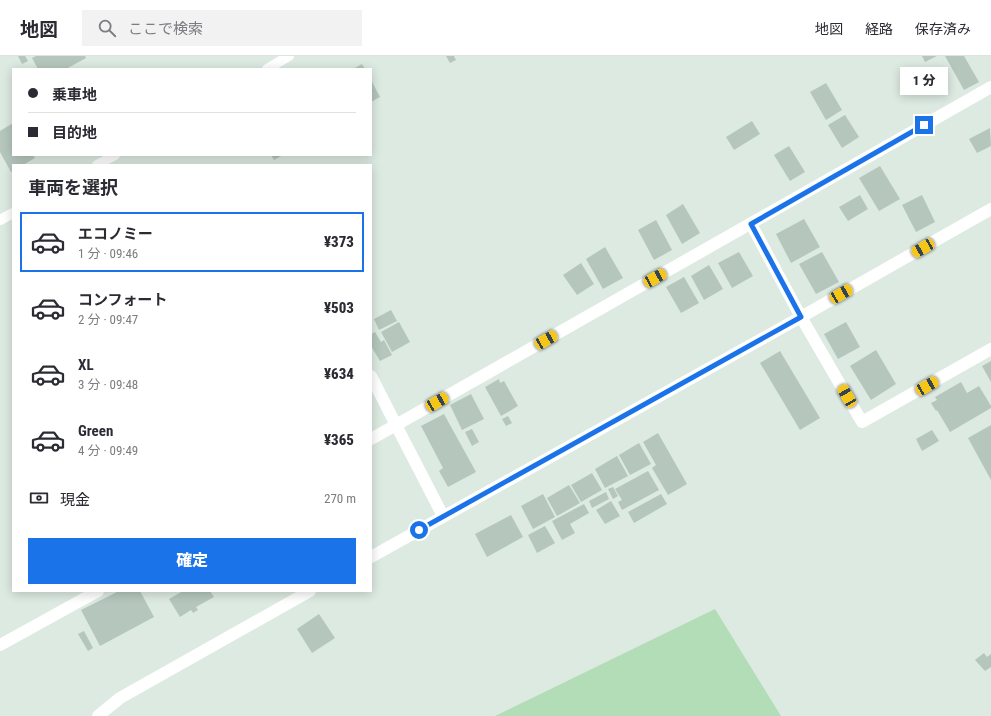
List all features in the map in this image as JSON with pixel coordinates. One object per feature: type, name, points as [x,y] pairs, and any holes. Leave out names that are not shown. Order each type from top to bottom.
[{"type":"street","points":[[372,438],[991,87]]},
{"type":"street","points":[[372,556],[991,209]]},
{"type":"street","points":[[751,224],[801,317],[862,422],[991,349]]},
{"type":"street","points":[[372,378],[443,516]]},
{"type":"street","points":[[0,645],[96,592]]},
{"type":"street","points":[[98,716],[120,698],[308,592]]},
{"type":"lane","points":[[268,68],[290,56]]},
{"type":"lane","points":[[99,164],[113,156]]},
{"type":"lane","points":[[0,220],[12,214]]},
{"type":"green space","points":[[715,609],[781,716],[495,716]]},
{"type":"building","points":[[18,56],[25,56],[28,61],[22,64]]},
{"type":"building","points":[[36,56],[85,56],[86,58],[68,68],[37,68],[32,58]]},
{"type":"building","points":[[446,56],[454,56],[456,60],[450,63]]},
{"type":"building","points":[[922,56],[937,56],[925,62]]},
{"type":"building","points":[[945,56],[964,56],[979,82],[964,90]]},
{"type":"building","points":[[362,64],[364,68],[355,68]]},
{"type":"building","points":[[372,82],[380,97],[372,101]]},
{"type":"building","points":[[826,83],[842,110],[826,120],[810,92]]},
{"type":"building","points":[[845,115],[859,137],[842,148],[828,125]]},
{"type":"building","points":[[752,121],[760,134],[734,150],[726,137]]},
{"type":"building","points":[[12,124],[12,156],[34,156],[35,158],[25,164],[12,164],[11,172],[0,152],[0,131]]},
{"type":"building","points":[[990,128],[991,146],[977,153],[969,139]]},
{"type":"building","points":[[789,146],[805,172],[790,181],[774,155]]},
{"type":"building","points":[[272,156],[281,156],[274,160]]},
{"type":"building","points":[[880,166],[900,199],[879,211],[859,178]]},
{"type":"building","points":[[860,195],[868,209],[848,221],[839,207]]},
{"type":"building","points":[[922,195],[935,222],[916,232],[902,205]]},
{"type":"building","points":[[683,204],[700,233],[682,244],[666,215]]},
{"type":"building","points":[[804,219],[820,247],[791,263],[776,234]]},
{"type":"building","points":[[656,220],[672,250],[654,260],[638,230]]},
{"type":"building","points":[[605,247],[623,278],[603,289],[586,259]]},
{"type":"building","points":[[739,252],[753,276],[732,288],[718,263]]},
{"type":"building","points":[[822,252],[839,282],[816,294],[799,264]]},
{"type":"building","points":[[581,263],[594,284],[577,295],[563,275]]},
{"type":"building","points":[[709,265],[723,289],[704,300],[691,276]]},
{"type":"building","points":[[684,277],[699,303],[681,313],[666,287]]},
{"type":"building","points":[[391,310],[397,321],[379,330],[374,319]]},
{"type":"building","points":[[399,322],[410,342],[392,352],[381,332]]},
{"type":"building","points":[[846,322],[860,347],[838,359],[824,334]]},
{"type":"building","points":[[375,332],[381,342],[384,340],[392,355],[380,361],[372,348],[372,334]]},
{"type":"building","points":[[876,350],[896,384],[871,400],[850,366]]},
{"type":"building","points":[[780,351],[820,418],[800,430],[760,363]]},
{"type":"building","points":[[991,361],[991,382],[982,366]]},
{"type":"building","points":[[499,379],[500,383],[504,381],[518,406],[501,416],[485,387]]},
{"type":"building","points":[[961,382],[967,393],[979,386],[991,408],[950,432],[931,403],[937,400],[935,397]]},
{"type":"building","points":[[471,394],[484,419],[462,430],[450,405]]},
{"type":"building","points":[[444,414],[476,472],[448,487],[439,471],[443,468],[421,426]]},
{"type":"building","points":[[508,416],[512,423],[506,426],[502,419]]},
{"type":"building","points":[[991,425],[991,480],[968,438]]},
{"type":"building","points":[[472,429],[479,442],[472,446],[465,432]]},
{"type":"building","points":[[932,430],[939,441],[922,451],[916,439]]},
{"type":"building","points":[[658,433],[687,484],[668,495],[652,468],[656,465],[643,442]]},
{"type":"building","points":[[639,443],[651,464],[630,475],[619,455]]},
{"type":"building","points":[[617,456],[628,476],[605,488],[595,469]]},
{"type":"building","points":[[648,471],[659,490],[622,510],[618,502],[622,500],[615,489]]},
{"type":"building","points":[[592,473],[602,490],[581,502],[571,485]]},
{"type":"building","points":[[569,485],[580,503],[557,516],[547,498]]},
{"type":"building","points":[[613,487],[618,496],[613,499],[608,489]]},
{"type":"building","points":[[606,492],[609,499],[592,508],[589,501]]},
{"type":"building","points":[[543,494],[555,517],[533,529],[521,506]]},
{"type":"building","points":[[661,494],[667,504],[634,523],[628,512]]},
{"type":"building","points":[[611,501],[620,516],[605,524],[596,510]]},
{"type":"building","points":[[584,504],[589,513],[570,524],[575,533],[562,540],[552,521]]},
{"type":"building","points":[[511,515],[523,537],[487,557],[475,534]]},
{"type":"building","points":[[545,526],[555,543],[537,553],[528,535]]},
{"type":"building","points":[[117,592],[141,592],[154,617],[100,646],[81,610]]},
{"type":"building","points":[[181,592],[211,592],[214,597],[196,607],[198,610],[193,613],[191,610],[180,617],[169,599]]},
{"type":"building","points":[[319,614],[335,638],[312,653],[297,629]]},
{"type":"building","points":[[84,631],[93,648],[88,651],[78,634]]},
{"type":"building","points":[[984,653],[987,657],[991,654],[991,667],[985,671],[975,660]]},
{"type":"route","points":[[419,530],[801,317],[751,224],[924,125]]}]
